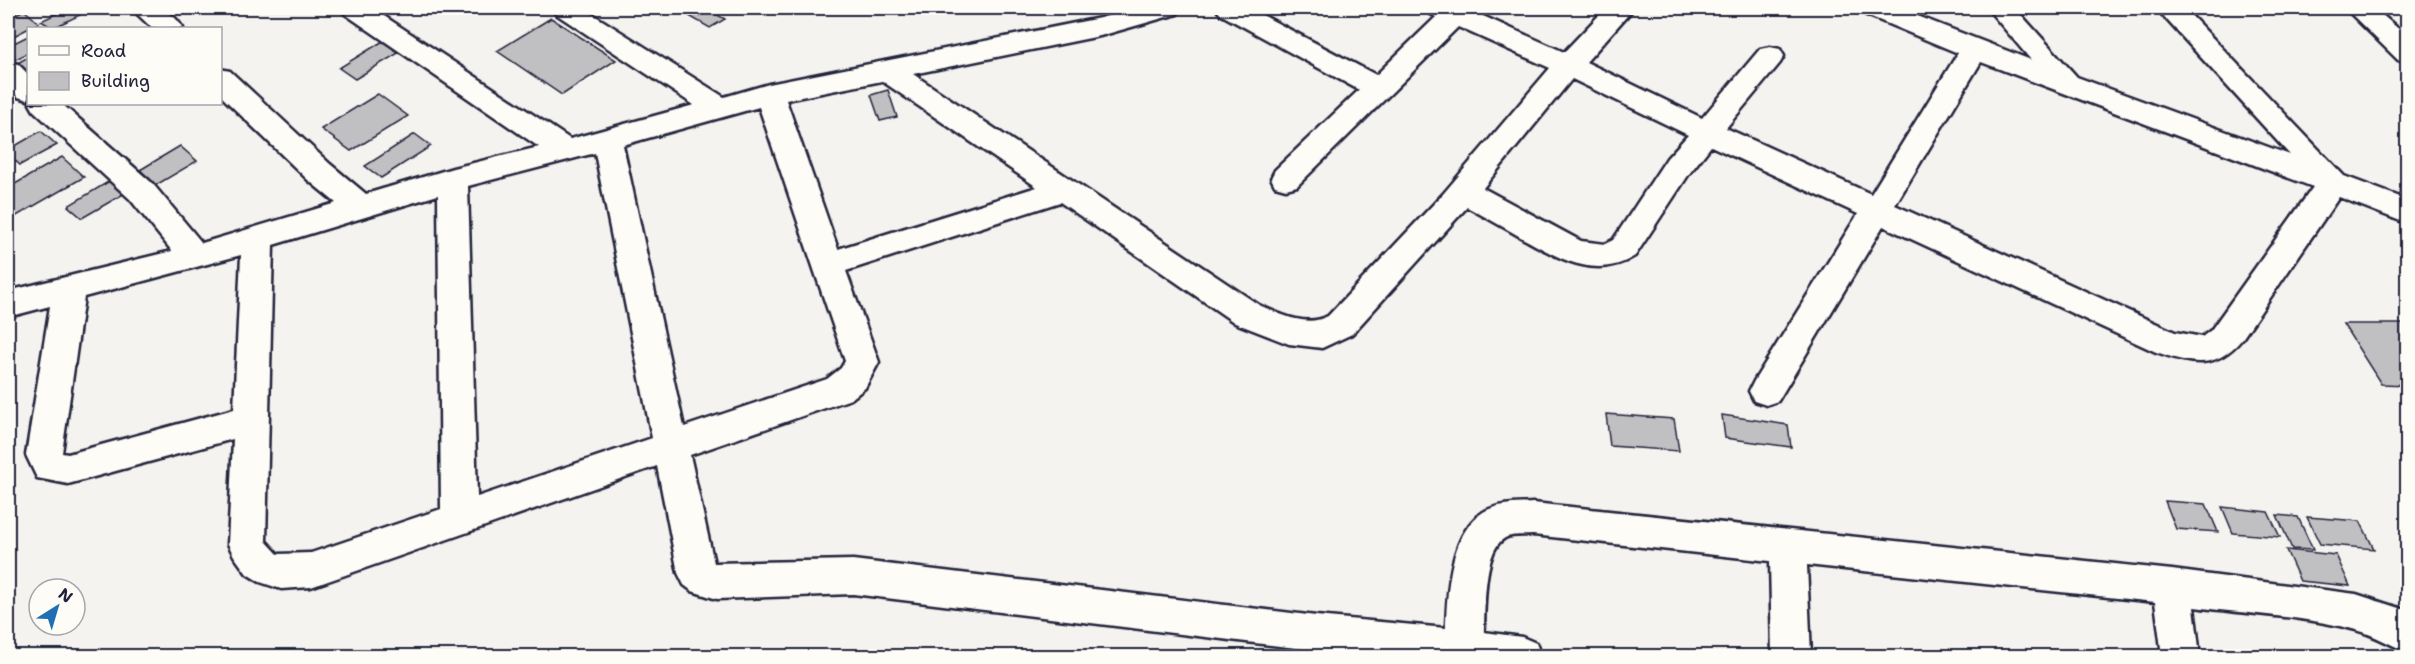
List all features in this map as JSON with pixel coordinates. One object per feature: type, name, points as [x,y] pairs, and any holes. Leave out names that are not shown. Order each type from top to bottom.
[{"type":"street","points":[[144,8],[167,27]]},
{"type":"street","points":[[354,8],[566,151]]},
{"type":"street","points":[[565,8],[720,108]]},
{"type":"street","points":[[9,302],[257,240],[360,206],[453,179],[566,151],[769,94],[1100,27],[1168,8]]},
{"type":"street","points":[[1229,8],[1378,88]]},
{"type":"street","points":[[885,69],[1247,314],[1289,331],[1322,335],[1340,325],[1462,190],[1568,65],[1621,8]]},
{"type":"street","points":[[1873,8],[1974,50],[2333,182],[2408,213]]},
{"type":"street","points":[[2000,8],[2068,85]]},
{"type":"street","points":[[2169,8],[2333,182]]},
{"type":"street","points":[[2358,8],[2408,53]]},
{"type":"street","points":[[1286,178],[1378,88],[1448,11],[2168,343],[2207,350],[2218,345],[2230,330],[2333,182]]},
{"type":"street","points":[[1766,391],[1974,50]]},
{"type":"street","points":[[1462,190],[1574,252],[1612,256],[1624,248],[1678,166],[1770,56]]},
{"type":"street","points":[[8,71],[27,89]]},
{"type":"street","points":[[222,80],[319,172],[360,206]]},
{"type":"street","points":[[257,240],[247,544],[257,562],[278,573],[311,570],[839,389],[853,378],[862,362],[769,94]]},
{"type":"street","points":[[45,105],[141,191],[195,256]]},
{"type":"street","points":[[608,139],[697,573],[705,579],[717,582],[853,577],[1304,633],[1464,648],[1522,657]]},
{"type":"street","points":[[453,179],[459,520]]},
{"type":"street","points":[[829,264],[1063,190]]},
{"type":"street","points":[[69,288],[44,455],[50,467],[68,469],[251,419]]},
{"type":"street","points":[[1464,648],[1468,579],[1477,545],[1487,530],[1499,522],[1533,519],[2172,587],[2356,612],[2396,625],[2408,634]]},
{"type":"street","points":[[1788,547],[1791,657]]},
{"type":"street","points":[[2172,587],[2181,657]]},
{"type":"building","points":[[68,8],[94,8],[55,27],[41,21]]},
{"type":"building","points":[[693,8],[705,8],[725,19],[710,28],[684,13]]},
{"type":"building","points":[[24,10],[39,23],[27,27],[27,29],[8,39],[8,18]]},
{"type":"building","points":[[551,18],[616,60],[562,95],[497,51]]},
{"type":"building","points":[[27,36],[27,54],[16,59],[8,52],[8,46]]},
{"type":"building","points":[[388,38],[405,49],[355,79],[339,68]]},
{"type":"building","points":[[27,58],[27,74],[16,64]]},
{"type":"building","points":[[888,90],[897,117],[880,121],[871,95]]},
{"type":"building","points":[[378,94],[408,116],[351,151],[321,129]]},
{"type":"building","points":[[41,131],[57,145],[20,165],[8,154],[8,150]]},
{"type":"building","points":[[415,134],[431,146],[381,178],[365,166]]},
{"type":"building","points":[[180,146],[197,161],[156,185],[140,170]]},
{"type":"building","points":[[62,157],[84,177],[8,221],[8,188]]},
{"type":"building","points":[[118,176],[132,189],[82,218],[68,206]]},
{"type":"building","points":[[2343,324],[2408,324],[2408,385],[2381,384]]},
{"type":"building","points":[[1606,414],[1674,419],[1679,451],[1610,446]]},
{"type":"building","points":[[1722,415],[1788,425],[1791,447],[1725,438]]},
{"type":"building","points":[[2165,501],[2206,504],[2218,532],[2176,529]]},
{"type":"building","points":[[2222,507],[2268,512],[2280,537],[2233,533]]},
{"type":"building","points":[[2277,515],[2298,517],[2313,550],[2292,549]]},
{"type":"building","points":[[2307,517],[2360,521],[2374,549],[2320,544]]},
{"type":"building","points":[[2286,550],[2336,555],[2350,586],[2300,581]]}]
